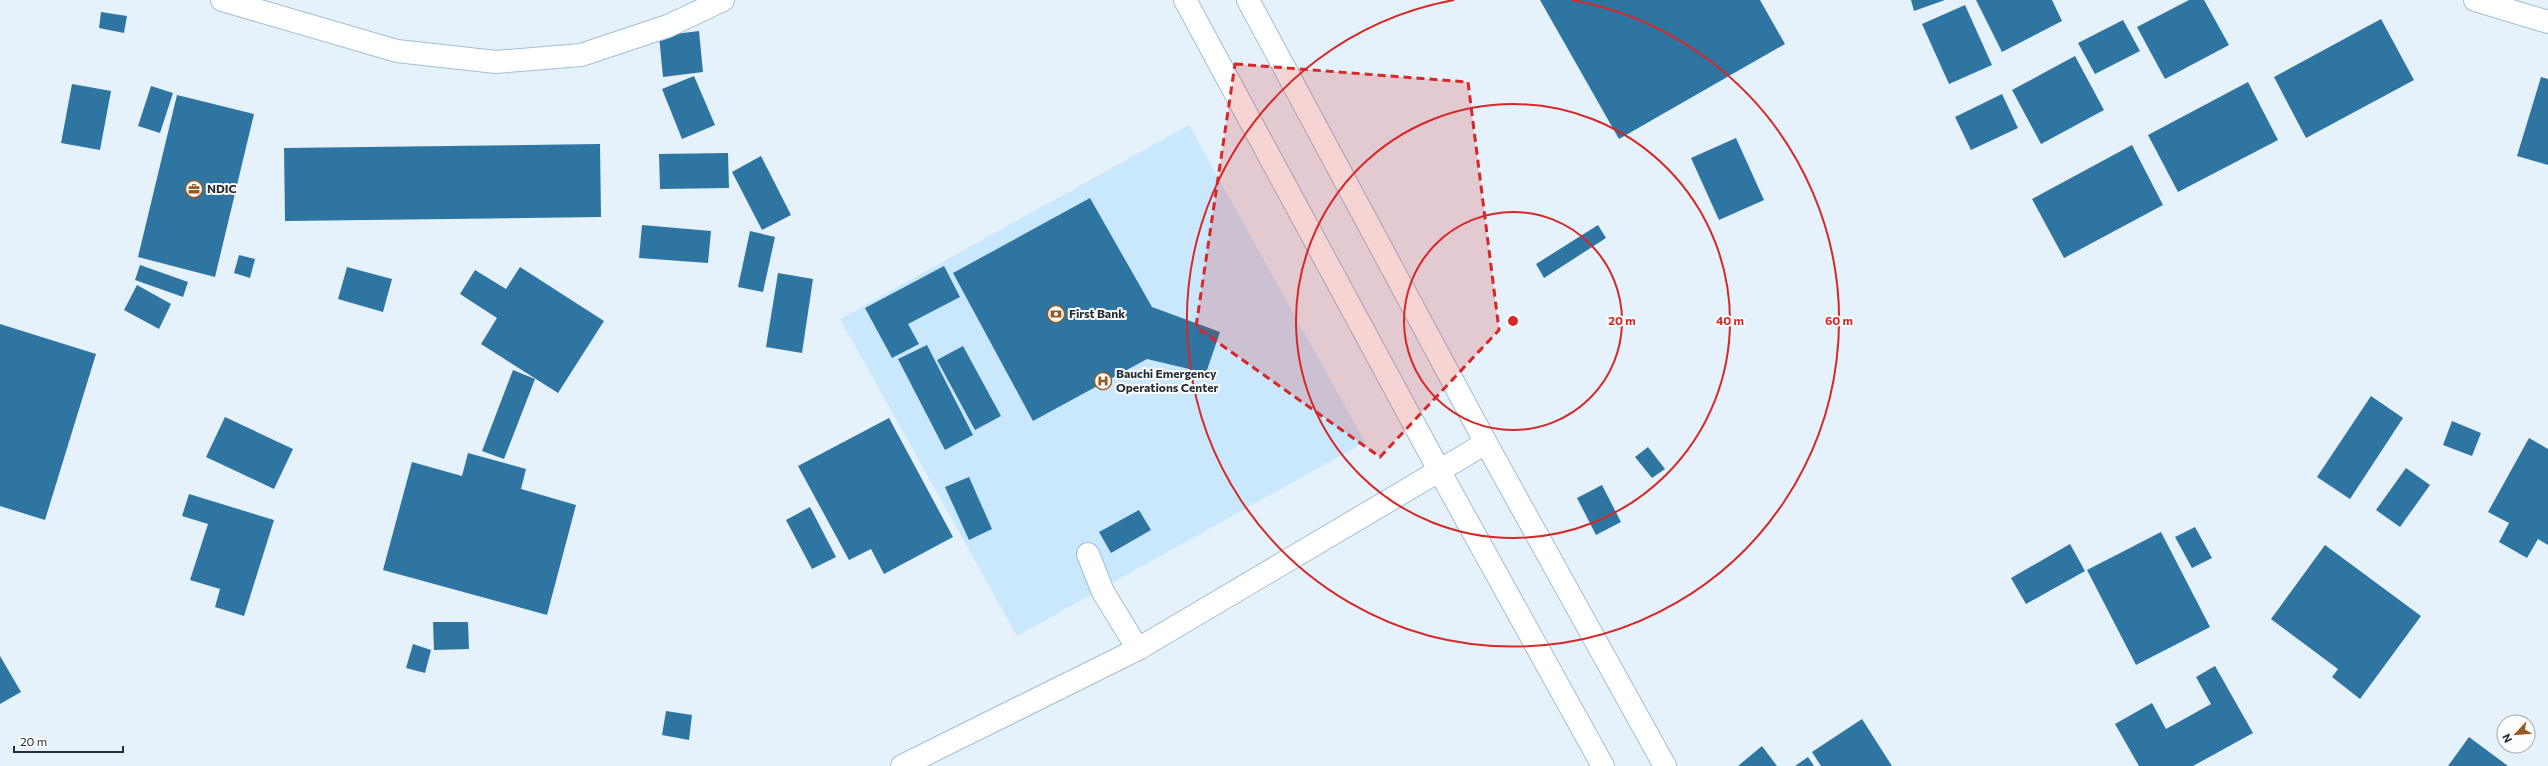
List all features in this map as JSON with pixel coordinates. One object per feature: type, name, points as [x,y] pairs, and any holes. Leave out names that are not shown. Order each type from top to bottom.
[{"type":"street","points":[[222,0],[397,51],[496,62],[581,55],[668,26],[723,0]]},
{"type":"street","points":[[1185,0],[1440,472],[1602,766]]},
{"type":"street","points":[[1248,0],[1486,443],[1665,766]]},
{"type":"street","points":[[2475,0],[2548,22]]},
{"type":"street","points":[[902,766],[1138,649],[1440,472],[1486,443]]},
{"type":"street","points":[[1088,554],[1103,592],[1138,649]]},
{"type":"highlighted area","points":[[1235,64],[1468,82],[1499,330],[1380,457],[1196,327]]},
{"type":"shaded area","name":"Bauchi Emergency Operations Center","points":[[1189,125],[1365,442],[1017,636],[840,319]]},
{"type":"building","points":[[1540,0],[1760,0],[1785,44],[1619,139]]},
{"type":"building","points":[[1911,0],[1945,0],[1914,11]]},
{"type":"building","points":[[1976,0],[2052,0],[2062,21],[2002,52]]},
{"type":"building","points":[[2189,0],[2204,0],[2229,45],[2165,79],[2137,27]]},
{"type":"building","points":[[1965,5],[1992,65],[1949,84],[1922,24]]},
{"type":"building","points":[[101,12],[127,16],[124,33],[99,28]]},
{"type":"building","points":[[2381,19],[2414,80],[2306,138],[2274,77]]},
{"type":"building","points":[[2123,20],[2140,51],[2095,74],[2078,43]]},
{"type":"building","points":[[699,31],[703,72],[663,77],[659,36]]},
{"type":"building","points":[[2075,56],[2104,110],[2041,144],[2012,90]]},
{"type":"building","points":[[694,76],[715,125],[682,139],[662,89]]},
{"type":"building","points":[[2541,77],[2548,79],[2548,165],[2517,156]]},
{"type":"building","points":[[2248,82],[2278,140],[2178,192],[2148,135]]},
{"type":"building","points":[[72,84],[111,91],[100,150],[61,143]]},
{"type":"building","points":[[151,86],[173,93],[160,133],[138,126]]},
{"type":"building","points":[[2002,94],[2018,128],[1971,150],[1955,117]]},
{"type":"building","points":[[177,95],[254,114],[215,277],[138,257]]},
{"type":"building","points":[[1736,138],[1764,200],[1719,220],[1691,158]]},
{"type":"building","points":[[600,144],[601,217],[285,221],[284,148]]},
{"type":"building","points":[[2132,145],[2163,205],[2064,258],[2032,199]]},
{"type":"building","points":[[728,153],[729,188],[660,189],[659,154]]},
{"type":"building","points":[[761,156],[791,215],[762,230],[732,172]]},
{"type":"building","points":[[1090,198],[1152,307],[1220,332],[1206,373],[1147,359],[1033,421],[953,273]]},
{"type":"building","points":[[642,225],[711,231],[708,263],[639,258]]},
{"type":"building","points":[[1598,225],[1606,238],[1544,278],[1536,264]]},
{"type":"building","points":[[750,231],[775,237],[763,292],[738,287]]},
{"type":"building","points":[[239,255],[255,259],[250,278],[234,273]]},
{"type":"building","points":[[140,265],[188,282],[183,297],[135,280]]},
{"type":"building","points":[[944,266],[960,297],[908,324],[919,344],[892,358],[865,308]]},
{"type":"building","points":[[347,267],[392,279],[383,312],[338,299]]},
{"type":"building","points":[[520,267],[604,321],[558,393],[481,344],[497,318],[460,294],[475,270],[506,289]]},
{"type":"building","points":[[778,273],[813,279],[802,353],[766,347]]},
{"type":"building","points":[[137,285],[171,304],[159,329],[124,310]]},
{"type":"building","points":[[0,324],[96,354],[45,520],[0,506]]},
{"type":"building","points":[[927,345],[973,435],[945,450],[898,359]]},
{"type":"building","points":[[963,346],[1001,416],[975,430],[937,360]]},
{"type":"building","points":[[513,370],[535,379],[504,459],[482,451]]},
{"type":"building","points":[[2371,396],[2403,418],[2350,499],[2317,477]]},
{"type":"building","points":[[225,417],[293,449],[274,489],[206,457]]},
{"type":"building","points":[[889,418],[953,537],[884,574],[871,549],[849,560],[798,466]]},
{"type":"building","points":[[2452,421],[2481,433],[2472,456],[2443,445]]},
{"type":"building","points":[[2529,438],[2548,449],[2548,545],[2538,539],[2527,558],[2499,542],[2509,523],[2488,512]]},
{"type":"building","points":[[1648,447],[1665,469],[1652,478],[1635,457]]},
{"type":"building","points":[[468,453],[526,469],[521,489],[576,505],[547,615],[383,570],[412,462],[462,476]]},
{"type":"building","points":[[2406,468],[2430,485],[2400,527],[2376,510]]},
{"type":"building","points":[[969,477],[992,529],[969,540],[945,487]]},
{"type":"building","points":[[1602,485],[1621,522],[1596,535],[1577,498]]},
{"type":"building","points":[[189,494],[274,520],[244,616],[215,607],[220,589],[190,580],[208,524],[182,516]]},
{"type":"building","points":[[810,507],[836,557],[812,569],[786,520]]},
{"type":"building","points":[[1139,510],[1151,530],[1111,553],[1099,532]]},
{"type":"building","points":[[2195,527],[2212,558],[2192,568],[2175,537]]},
{"type":"building","points":[[2161,532],[2210,627],[2136,665],[2087,570]]},
{"type":"building","points":[[2070,544],[2085,571],[2026,604],[2011,578]]},
{"type":"building","points":[[2325,545],[2421,616],[2360,699],[2332,677],[2338,669],[2271,619]]},
{"type":"building","points":[[433,622],[468,622],[469,649],[434,650]]},
{"type":"building","points":[[413,644],[431,650],[425,673],[406,668]]},
{"type":"building","points":[[0,656],[21,692],[0,704]]},
{"type":"building","points":[[2215,666],[2253,733],[2193,766],[2139,766],[2115,724],[2152,703],[2166,729],[2211,704],[2196,677]]},
{"type":"building","points":[[666,711],[692,715],[689,740],[662,735]]},
{"type":"building","points":[[1862,719],[1892,766],[1821,766],[1812,752]]},
{"type":"building","points":[[2469,737],[2508,766],[2448,766]]},
{"type":"building","points":[[1762,746],[1777,766],[1738,766]]},
{"type":"building","points":[[1808,757],[1814,766],[1795,766]]},
{"type":"place","name":"NDIC","points":[[194,189]]},
{"type":"place","name":"First Bank","points":[[1056,314]]},
{"type":"place","name":"Bauchi Emergency Operations Center","points":[[1103,381]]}]
